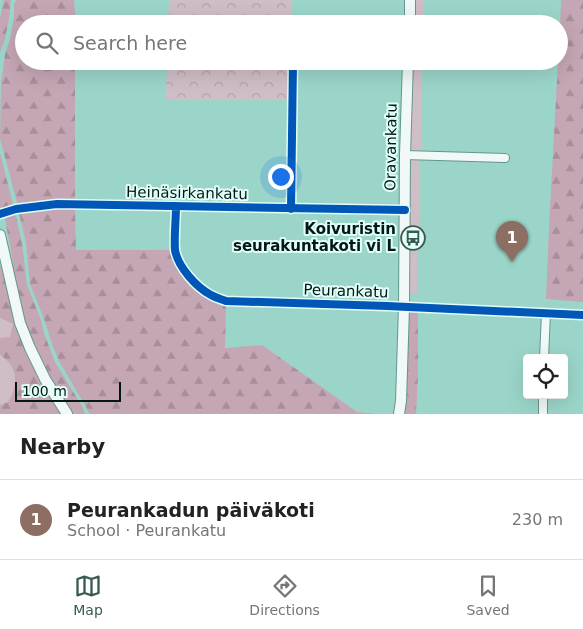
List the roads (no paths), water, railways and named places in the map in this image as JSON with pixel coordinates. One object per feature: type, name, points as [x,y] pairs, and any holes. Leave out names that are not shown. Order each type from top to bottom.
[{"type":"street","points":[[410,0],[410,15]]},
{"type":"street","name":"Oravankatu","points":[[399,414],[404,307],[408,70]]},
{"type":"street","points":[[405,155],[505,158]]},
{"type":"street","name":"Heinäsirkankatu","points":[[0,214],[16,209],[57,204],[405,210]]},
{"type":"street","name":"Peurankatu","points":[[176,206],[175,250],[179,260],[196,284],[209,294],[226,301],[583,315]]},
{"type":"street","points":[[0,235],[20,323],[45,379],[67,414]]},
{"type":"street","points":[[544,354],[546,313]]},
{"type":"street","points":[[543,399],[543,414]]},
{"type":"place","name":"Koivuristin seurakuntakoti vi L","points":[[413,238]]},
{"type":"place","name":"Peurankadun päiväkoti","points":[[512,262]]}]
